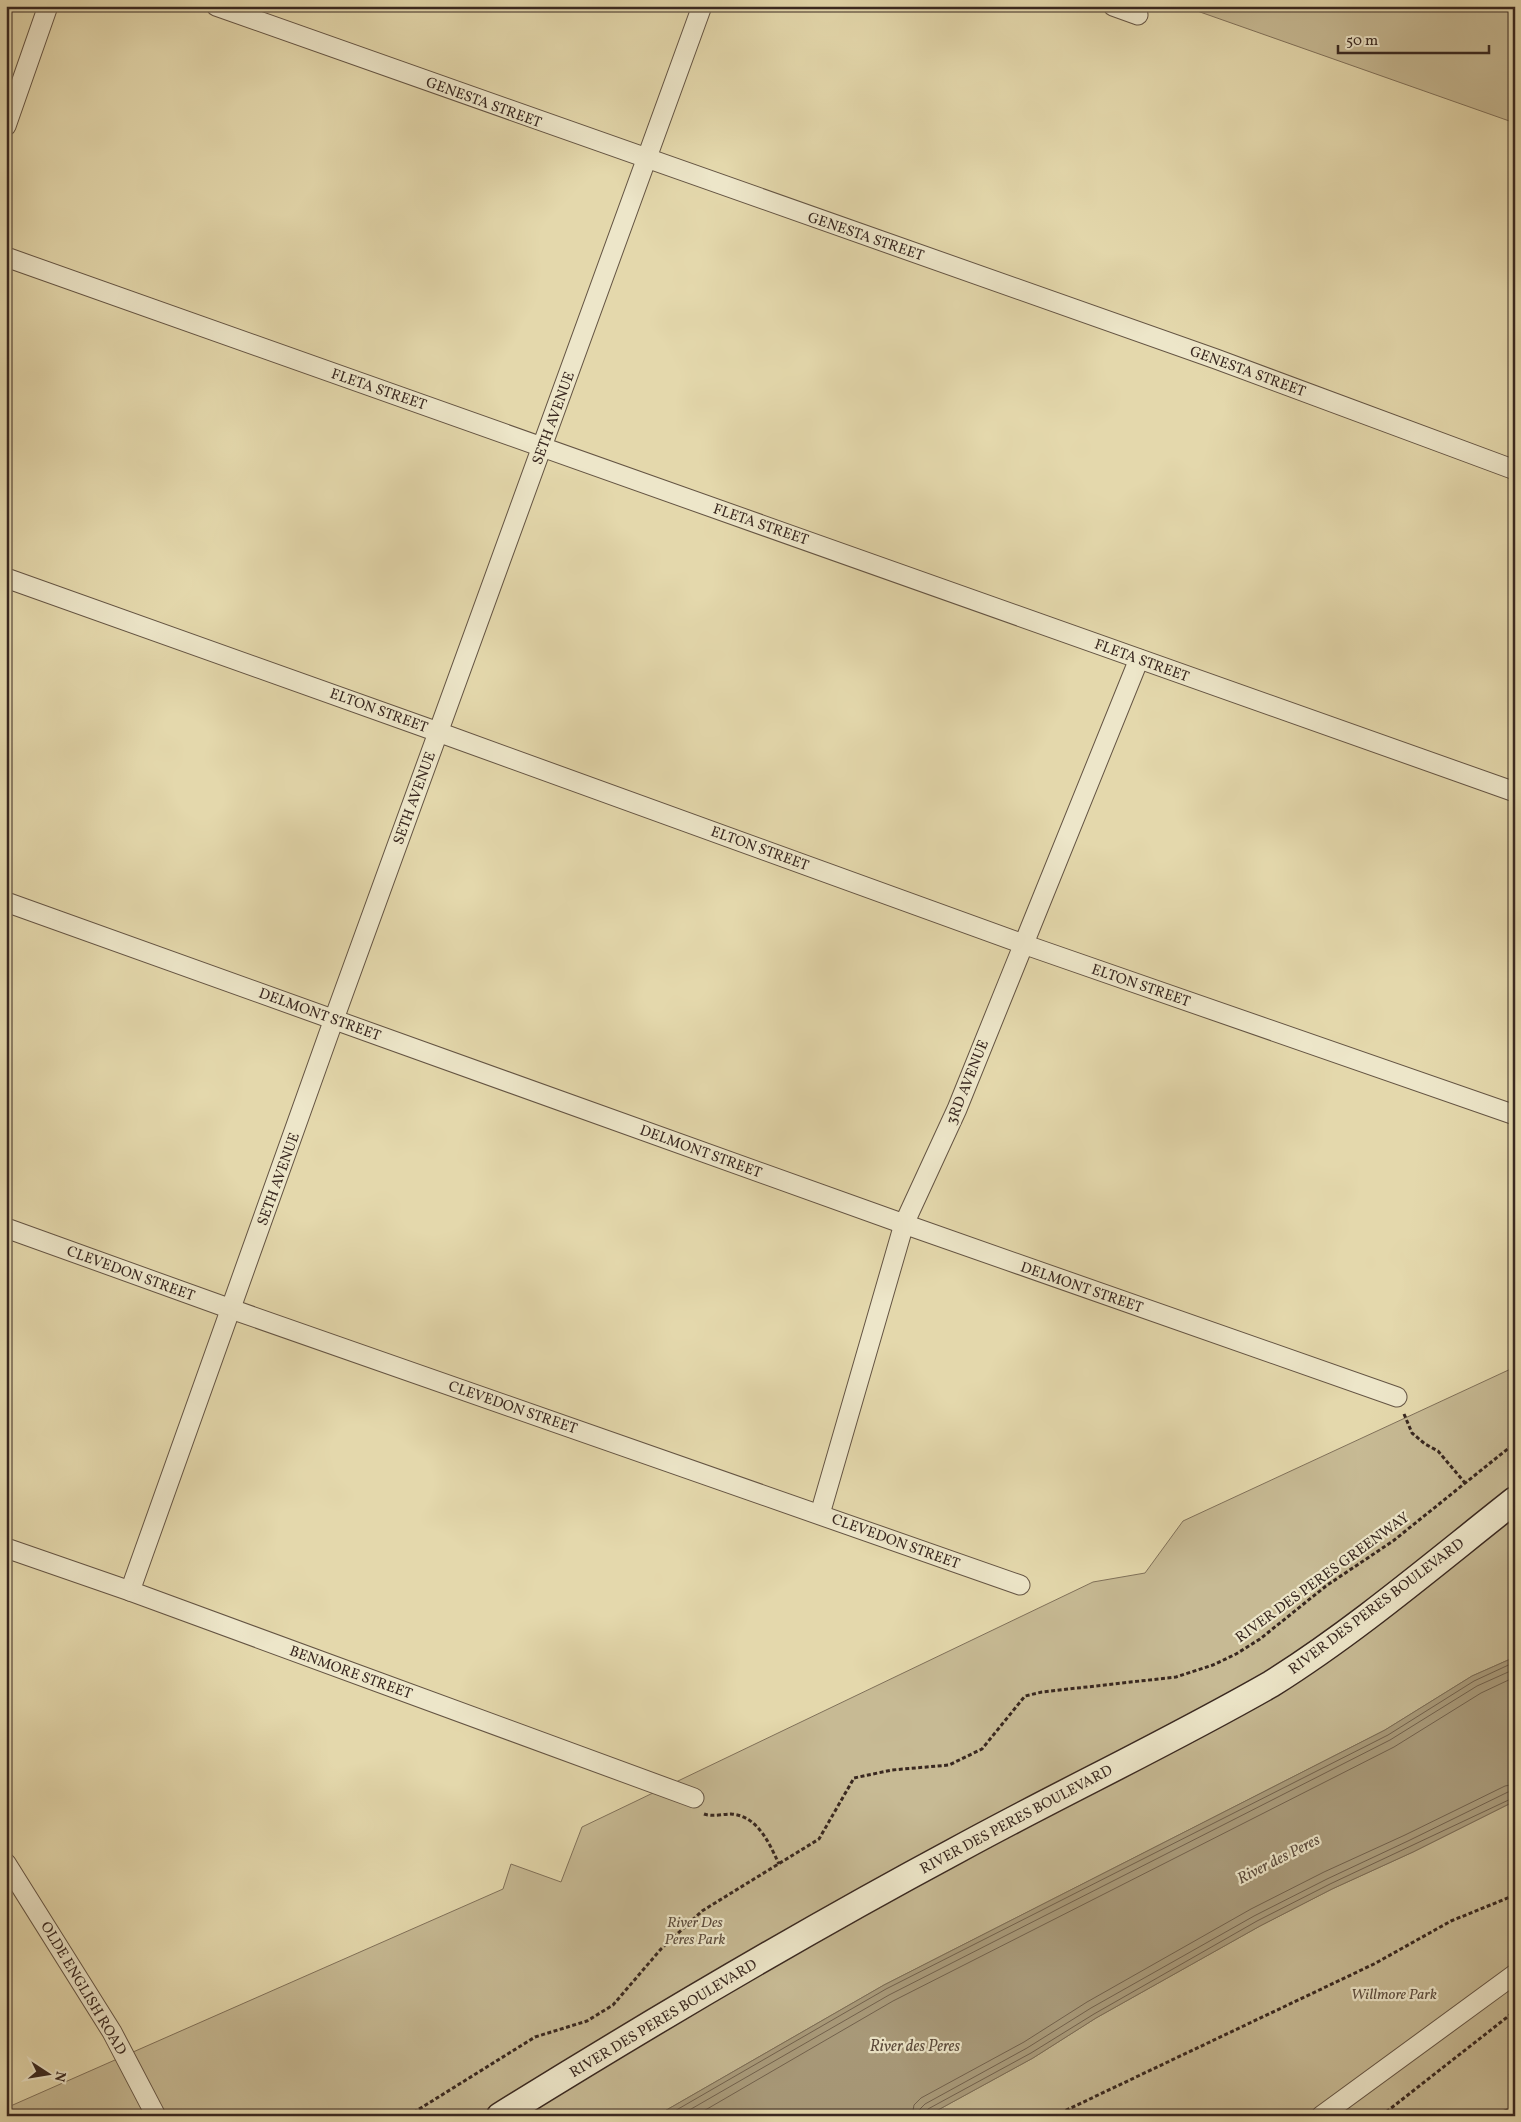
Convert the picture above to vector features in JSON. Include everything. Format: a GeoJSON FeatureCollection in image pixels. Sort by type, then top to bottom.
{"type":"FeatureCollection","features":[{"type":"Feature","properties":{"kind":"main road","name":"RIVER DES PERES BOULEVARD"},"geometry":{"type":"LineString","coordinates":[[500,2116],[679,2008],[896,1883],[1271,1684],[1300,1666],[1365,1618],[1515,1500]]}},
{"type":"Feature","properties":{"kind":"street"},"geometry":{"type":"LineString","coordinates":[[6,126],[48,6]]}},
{"type":"Feature","properties":{"kind":"street","name":"GENESTA STREET"},"geometry":{"type":"LineString","coordinates":[[216,6],[1216,359],[1515,470]]}},
{"type":"Feature","properties":{"kind":"street","name":"SETH AVENUE"},"geometry":{"type":"LineString","coordinates":[[130,1591],[334,1019],[702,6]]}},
{"type":"Feature","properties":{"kind":"street"},"geometry":{"type":"LineString","coordinates":[[1113,6],[1138,15]]}},
{"type":"Feature","properties":{"kind":"street","name":"FLETA STREET"},"geometry":{"type":"LineString","coordinates":[[6,257],[1515,792]]}},
{"type":"Feature","properties":{"kind":"street","name":"ELTON STREET"},"geometry":{"type":"LineString","coordinates":[[6,578],[1023,944],[1515,1115]]}},
{"type":"Feature","properties":{"kind":"street","name":"3RD AVENUE"},"geometry":{"type":"LineString","coordinates":[[820,1514],[904,1224],[957,1109],[1140,658]]}},
{"type":"Feature","properties":{"kind":"street","name":"DELMONT STREET"},"geometry":{"type":"LineString","coordinates":[[6,902],[904,1224],[1397,1397]]}},
{"type":"Feature","properties":{"kind":"street","name":"CLEVEDON STREET"},"geometry":{"type":"LineString","coordinates":[[6,1228],[231,1309],[1020,1585]]}},
{"type":"Feature","properties":{"kind":"street","name":"BENMORE STREET"},"geometry":{"type":"LineString","coordinates":[[6,1548],[130,1591],[694,1798]]}},
{"type":"Feature","properties":{"kind":"street","name":"OLDE ENGLISH ROAD"},"geometry":{"type":"LineString","coordinates":[[6,1863],[112,2032],[156,2116]]}},
{"type":"Feature","properties":{"kind":"street"},"geometry":{"type":"LineString","coordinates":[[1322,2116],[1515,1974]]}},
{"type":"Feature","properties":{"kind":"path"},"geometry":{"type":"LineString","coordinates":[[1397,1397],[1412,1433],[1424,1444],[1438,1450],[1465,1483]]}},
{"type":"Feature","properties":{"kind":"path","name":"RIVER DES PERES GREENWAY"},"geometry":{"type":"LineString","coordinates":[[408,2116],[535,2036],[586,2021],[613,2005],[661,1949],[702,1911],[819,1839],[854,1778],[892,1770],[902,1771],[949,1765],[982,1749],[1025,1696],[1042,1692],[1176,1677],[1213,1666],[1260,1639],[1326,1586],[1393,1541],[1515,1443]]}},
{"type":"Feature","properties":{"kind":"path"},"geometry":{"type":"LineString","coordinates":[[694,1798],[696,1811],[707,1815],[734,1814],[751,1822],[768,1839],[780,1864]]}},
{"type":"Feature","properties":{"kind":"path"},"geometry":{"type":"LineString","coordinates":[[1054,2116],[1374,1964],[1451,1921],[1515,1895]]}},
{"type":"Feature","properties":{"kind":"path"},"geometry":{"type":"LineString","coordinates":[[1381,2116],[1515,2011]]}},
{"type":"Feature","properties":{"kind":"path"},"geometry":{"type":"LineString","coordinates":[[1492,2116],[1515,2106]]}},
{"type":"Feature","properties":{"kind":"green space"},"geometry":{"type":"Polygon","coordinates":[[[1183,6],[1515,6],[1515,123],[1183,6]]]}},
{"type":"Feature","properties":{"kind":"green space","name":"River Des Peres Park"},"geometry":{"type":"Polygon","coordinates":[[[1515,1367],[1515,1657],[1472,1676],[1385,1730],[884,1985],[656,2116],[6,2116],[6,2108],[503,1889],[511,1864],[561,1882],[582,1827],[1093,1582],[1145,1573],[1183,1521],[1515,1367]]]}},
{"type":"Feature","properties":{"kind":"green space","name":"Willmore Park"},"geometry":{"type":"Polygon","coordinates":[[[1515,1801],[1515,2116],[927,2116],[1033,2058],[1096,2018],[1260,1926],[1332,1889],[1413,1852],[1515,1801]]]}},
{"type":"Feature","properties":{"kind":"water","name":"River des Peres"},"geometry":{"type":"Polygon","coordinates":[[[1515,1657],[1515,1801],[1413,1852],[1332,1889],[1260,1926],[1096,2018],[1033,2058],[927,2116],[656,2116],[884,1985],[1385,1730],[1472,1676],[1515,1657]]]}}]}
